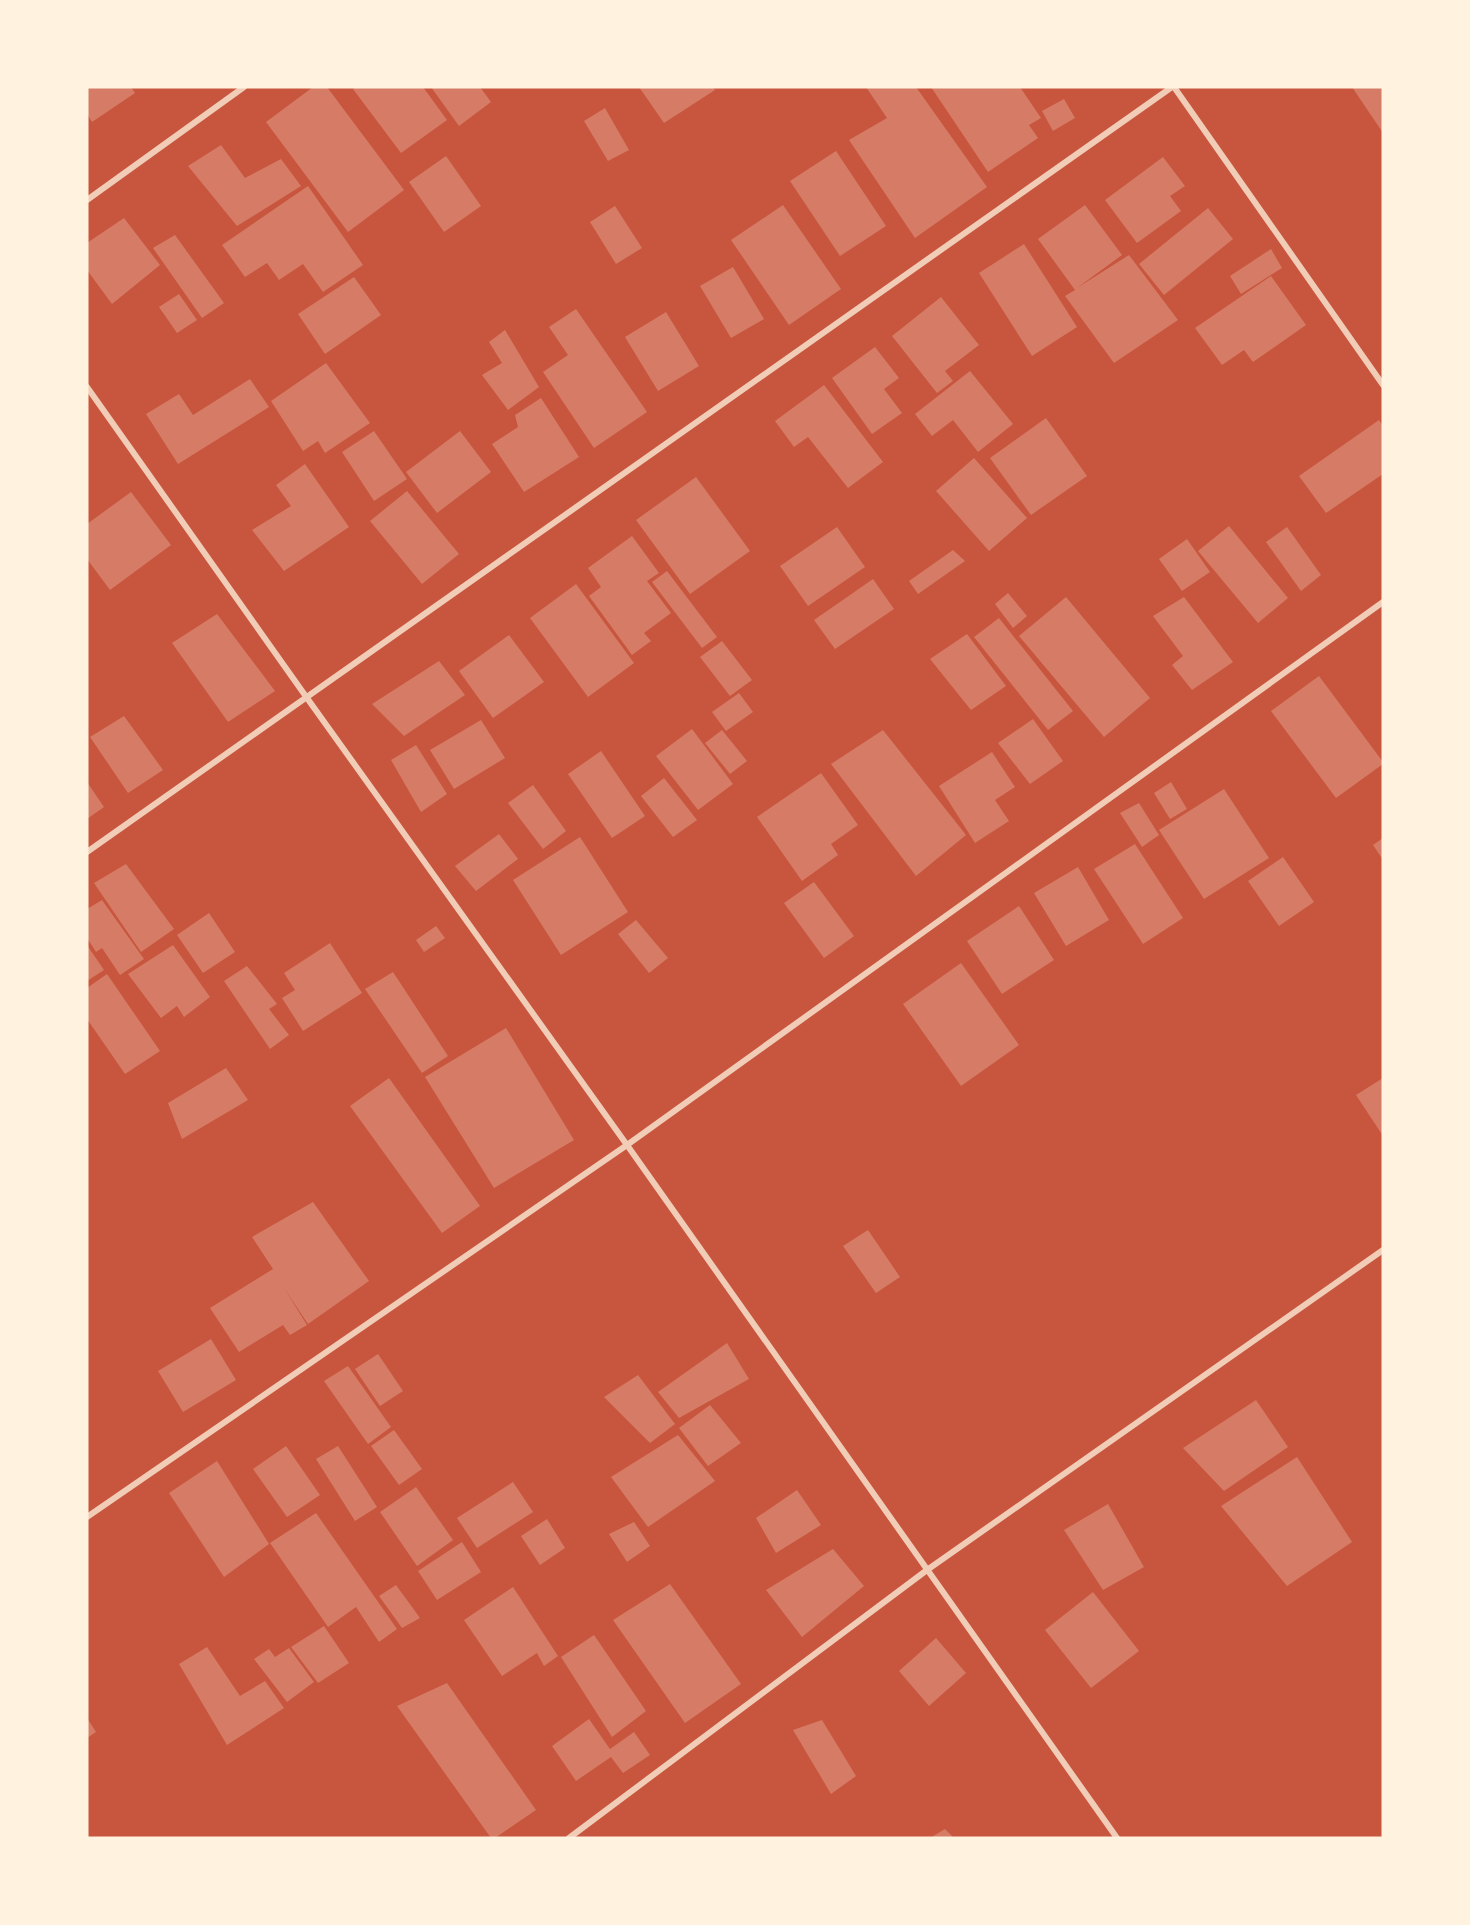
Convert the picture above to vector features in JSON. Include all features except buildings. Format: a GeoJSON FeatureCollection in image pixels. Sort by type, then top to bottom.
{"type":"FeatureCollection","features":[{"type":"Feature","properties":{"kind":"street"},"geometry":{"type":"LineString","coordinates":[[87,200],[244,87]]}},
{"type":"Feature","properties":{"kind":"street"},"geometry":{"type":"LineString","coordinates":[[87,852],[1173,87],[1383,385]]}},
{"type":"Feature","properties":{"kind":"street"},"geometry":{"type":"LineString","coordinates":[[87,387],[1117,1838]]}},
{"type":"Feature","properties":{"kind":"street"},"geometry":{"type":"LineString","coordinates":[[87,1517],[627,1145],[1383,602]]}},
{"type":"Feature","properties":{"kind":"street"},"geometry":{"type":"LineString","coordinates":[[569,1838],[927,1569],[1383,1250]]}}]}
